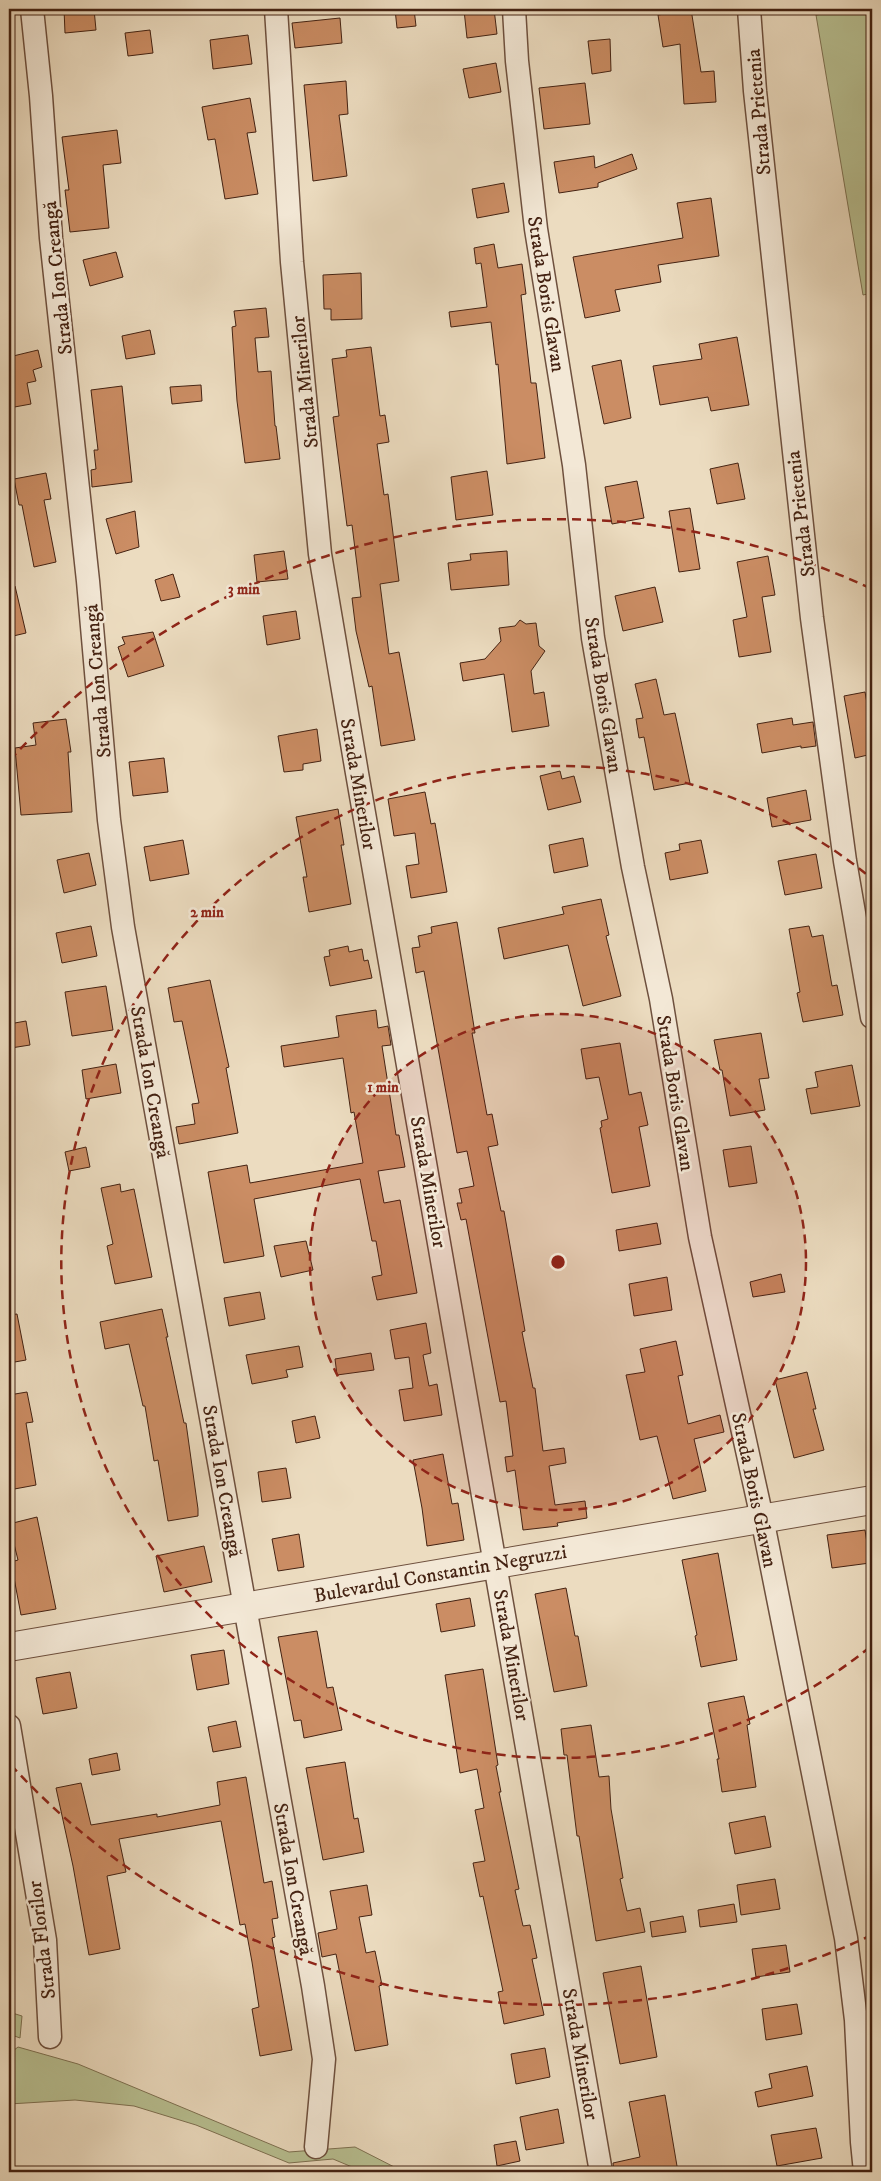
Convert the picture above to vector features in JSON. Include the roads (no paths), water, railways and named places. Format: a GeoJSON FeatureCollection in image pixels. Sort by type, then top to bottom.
{"type":"FeatureCollection","features":[{"type":"Feature","properties":{"kind":"street","name":"Strada Ion Creangă"},"geometry":{"type":"LineString","coordinates":[[32,9],[41,96],[51,238],[88,581],[109,820],[122,917],[247,1607],[313,1986],[324,2059],[316,2147]]}},
{"type":"Feature","properties":{"kind":"street","name":"Strada Minerilor"},"geometry":{"type":"LineString","coordinates":[[276,9],[292,262],[320,554],[601,2172]]}},
{"type":"Feature","properties":{"kind":"street","name":"Strada Boris Glavan"},"geometry":{"type":"LineString","coordinates":[[514,9],[517,61],[536,229],[574,465],[593,638],[633,867],[661,999],[700,1237],[762,1518],[846,1938],[856,2020],[862,2142],[866,2172]]}},
{"type":"Feature","properties":{"kind":"street","name":"Strada Prietenia"},"geometry":{"type":"LineString","coordinates":[[749,9],[755,92],[812,618],[845,861],[872,1018]]}},
{"type":"Feature","properties":{"kind":"street","name":"Bulevardul Constantin Negruzzi"},"geometry":{"type":"LineString","coordinates":[[9,1648],[872,1500]]}},
{"type":"Feature","properties":{"kind":"street","name":"Strada Florilor"},"geometry":{"type":"LineString","coordinates":[[9,1726],[44,1940],[50,2037]]}}]}
